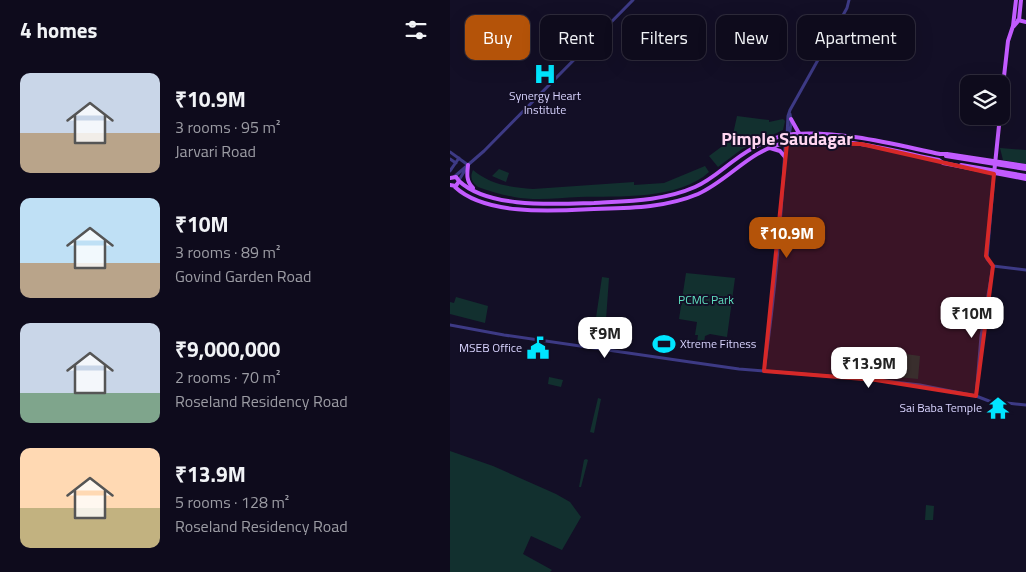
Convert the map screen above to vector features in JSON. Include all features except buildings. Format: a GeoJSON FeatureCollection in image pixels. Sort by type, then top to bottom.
{"type":"FeatureCollection","features":[{"type":"Feature","properties":{"kind":"main road"},"geometry":{"type":"LineString","coordinates":[[1016,0],[1016,19]]}},
{"type":"Feature","properties":{"kind":"main road"},"geometry":{"type":"LineString","coordinates":[[1004,75],[1008,41],[1021,6],[1021,0]]}},
{"type":"Feature","properties":{"kind":"main road"},"geometry":{"type":"LineString","coordinates":[[1016,19],[1026,22]]}},
{"type":"Feature","properties":{"kind":"main road"},"geometry":{"type":"LineString","coordinates":[[790,117],[800,135]]}},
{"type":"Feature","properties":{"kind":"main road"},"geometry":{"type":"LineString","coordinates":[[994,174],[998,162],[996,147],[999,125]]}},
{"type":"Feature","properties":{"kind":"main road"},"geometry":{"type":"LineString","coordinates":[[451,177],[476,192],[508,201],[547,204],[661,198],[707,182],[751,149],[772,140],[800,135],[862,138],[946,156],[1026,168]]}},
{"type":"Feature","properties":{"kind":"main road"},"geometry":{"type":"LineString","coordinates":[[459,181],[452,187],[464,195],[507,208],[559,211],[648,207],[674,202],[698,194],[745,161],[770,148],[786,144],[818,142],[861,144],[1026,178]]}},
{"type":"Feature","properties":{"kind":"main road"},"geometry":{"type":"LineString","coordinates":[[987,160],[991,157],[996,147]]}},
{"type":"Feature","properties":{"kind":"main road"},"geometry":{"type":"LineString","coordinates":[[770,148],[779,150],[785,157]]}},
{"type":"Feature","properties":{"kind":"main road"},"geometry":{"type":"LineString","coordinates":[[940,154],[987,160],[1026,168]]}},
{"type":"Feature","properties":{"kind":"main road"},"geometry":{"type":"LineString","coordinates":[[939,160],[943,164],[1026,178]]}},
{"type":"Feature","properties":{"kind":"main road"},"geometry":{"type":"LineString","coordinates":[[468,165],[467,176],[469,184],[476,192]]}},
{"type":"Feature","properties":{"kind":"street"},"geometry":{"type":"LineString","coordinates":[[451,177],[484,151],[633,0]]}},
{"type":"Feature","properties":{"kind":"street"},"geometry":{"type":"LineString","coordinates":[[764,371],[778,260],[788,116],[790,117],[791,109],[847,8],[849,0]]}},
{"type":"Feature","properties":{"kind":"street"},"geometry":{"type":"LineString","coordinates":[[450,152],[468,165]]}},
{"type":"Feature","properties":{"kind":"street"},"geometry":{"type":"LineString","coordinates":[[451,168],[459,158]]}},
{"type":"Feature","properties":{"kind":"street"},"geometry":{"type":"LineString","coordinates":[[450,159],[456,163]]}},
{"type":"Feature","properties":{"kind":"street"},"geometry":{"type":"LineString","coordinates":[[459,181],[468,165]]}},
{"type":"Feature","properties":{"kind":"street"},"geometry":{"type":"LineString","coordinates":[[994,174],[986,256],[989,264],[993,266],[1026,270]]}},
{"type":"Feature","properties":{"kind":"street"},"geometry":{"type":"LineString","coordinates":[[976,396],[981,336],[993,266]]}},
{"type":"Feature","properties":{"kind":"street"},"geometry":{"type":"LineString","coordinates":[[450,325],[732,368],[876,380],[945,389],[989,401],[1026,405]]}},
{"type":"Feature","properties":{"kind":"highlighted area"},"geometry":{"type":"Polygon","coordinates":[[[787,143],[861,144],[994,174],[986,256],[993,266],[976,396],[876,380],[764,371],[787,143]]]}},
{"type":"Feature","properties":{"kind":"green space"},"geometry":{"type":"Polygon","coordinates":[[[737,116],[769,120],[769,122],[783,119],[785,121],[783,130],[742,149],[718,167],[709,156],[732,139],[737,116]]]}},
{"type":"Feature","properties":{"kind":"green space"},"geometry":{"type":"Polygon","coordinates":[[[1000,148],[1026,150],[1026,164],[1003,160],[1000,148]]]}},
{"type":"Feature","properties":{"kind":"green space"},"geometry":{"type":"Polygon","coordinates":[[[705,166],[709,172],[682,188],[647,195],[629,196],[530,199],[505,195],[478,187],[471,177],[473,170],[494,182],[533,189],[634,182],[634,185],[664,183],[705,166]]]}},
{"type":"Feature","properties":{"kind":"green space"},"geometry":{"type":"Polygon","coordinates":[[[499,169],[509,173],[506,182],[492,176],[499,169]]]}},
{"type":"Feature","properties":{"kind":"green space","name":"PCMC Park"},"geometry":{"type":"Polygon","coordinates":[[[686,273],[735,278],[727,337],[710,334],[705,336],[704,343],[697,343],[698,335],[695,335],[697,322],[679,319],[686,273]]]}},
{"type":"Feature","properties":{"kind":"green space"},"geometry":{"type":"Polygon","coordinates":[[[602,277],[609,278],[604,347],[592,345],[602,277]]]}},
{"type":"Feature","properties":{"kind":"green space"},"geometry":{"type":"Polygon","coordinates":[[[456,297],[488,306],[485,323],[450,314],[450,302],[454,303],[456,297]]]}},
{"type":"Feature","properties":{"kind":"green space"},"geometry":{"type":"Polygon","coordinates":[[[870,349],[920,356],[918,379],[866,374],[870,349]]]}},
{"type":"Feature","properties":{"kind":"green space"},"geometry":{"type":"Polygon","coordinates":[[[549,377],[563,380],[561,387],[548,384],[549,377]]]}},
{"type":"Feature","properties":{"kind":"green space"},"geometry":{"type":"Polygon","coordinates":[[[598,398],[601,399],[594,433],[590,432],[598,398]]]}},
{"type":"Feature","properties":{"kind":"green space"},"geometry":{"type":"Polygon","coordinates":[[[450,451],[493,466],[570,502],[581,517],[562,550],[531,536],[523,554],[552,570],[550,572],[450,572],[450,451]]]}},
{"type":"Feature","properties":{"kind":"green space"},"geometry":{"type":"Polygon","coordinates":[[[584,460],[588,460],[581,487],[579,487],[584,460]]]}},
{"type":"Feature","properties":{"kind":"green space"},"geometry":{"type":"Polygon","coordinates":[[[926,505],[934,506],[933,520],[925,520],[926,505]]]}},
{"type":"Feature","properties":{"kind":"place","name":"Synergy Heart Institute"},"geometry":{"type":"Point","coordinates":[545,74]}},
{"type":"Feature","properties":{"kind":"place","name":"Xtreme Fitness"},"geometry":{"type":"Point","coordinates":[664,344]}},
{"type":"Feature","properties":{"kind":"place","name":"MSEB Office"},"geometry":{"type":"Point","coordinates":[538,348]}},
{"type":"Feature","properties":{"kind":"place","name":"Sai Baba Temple"},"geometry":{"type":"Point","coordinates":[998,408]}},
{"type":"Feature","properties":{"kind":"district","name":"Pimple Saudagar"},"geometry":{"type":"Point","coordinates":[787,139]}}]}
